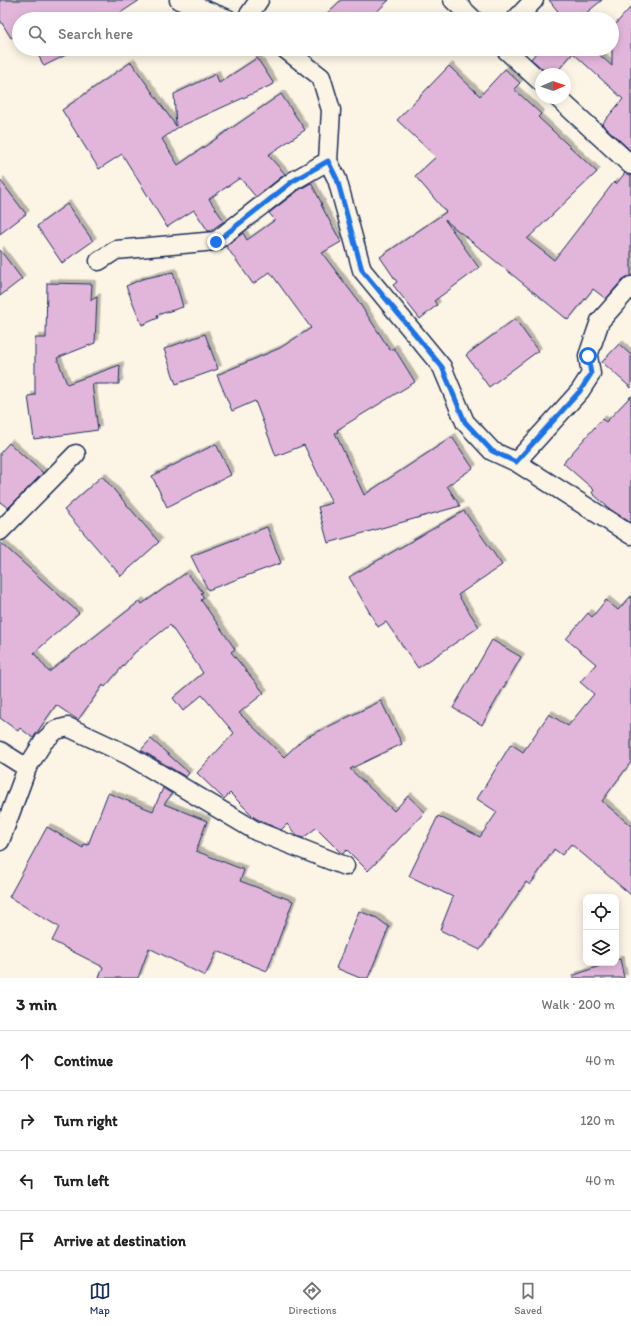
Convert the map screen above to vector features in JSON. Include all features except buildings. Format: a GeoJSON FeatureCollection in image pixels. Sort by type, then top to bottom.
{"type":"FeatureCollection","features":[{"type":"Feature","properties":{"kind":"street"},"geometry":{"type":"LineString","coordinates":[[180,0],[210,12]]}},
{"type":"Feature","properties":{"kind":"street"},"geometry":{"type":"LineString","coordinates":[[251,12],[259,0]]}},
{"type":"Feature","properties":{"kind":"street"},"geometry":{"type":"LineString","coordinates":[[453,0],[466,12]]}},
{"type":"Feature","properties":{"kind":"street"},"geometry":{"type":"LineString","coordinates":[[523,12],[534,0]]}},
{"type":"Feature","properties":{"kind":"street"},"geometry":{"type":"LineString","coordinates":[[294,56],[321,76],[331,110],[328,161],[337,179],[362,270],[442,367],[465,422],[492,451],[516,462],[631,535]]}},
{"type":"Feature","properties":{"kind":"street"},"geometry":{"type":"LineString","coordinates":[[513,56],[535,76]]}},
{"type":"Feature","properties":{"kind":"street"},"geometry":{"type":"LineString","coordinates":[[565,104],[631,165]]}},
{"type":"Feature","properties":{"kind":"street"},"geometry":{"type":"LineString","coordinates":[[100,261],[116,250],[216,242],[293,181],[328,161]]}},
{"type":"Feature","properties":{"kind":"street"},"geometry":{"type":"LineString","coordinates":[[516,462],[580,391],[591,374],[588,356],[600,321],[631,286]]}},
{"type":"Feature","properties":{"kind":"street"},"geometry":{"type":"LineString","coordinates":[[0,531],[76,454]]}},
{"type":"Feature","properties":{"kind":"street"},"geometry":{"type":"LineString","coordinates":[[0,841],[27,768],[44,741],[56,730],[68,727],[128,755],[256,831],[345,866]]}},
{"type":"Feature","properties":{"kind":"street"},"geometry":{"type":"LineString","coordinates":[[0,751],[27,768]]}},
{"type":"Feature","properties":{"kind":"route"},"geometry":{"type":"LineString","coordinates":[[216,242],[293,181],[328,161],[337,179],[362,270],[442,367],[465,422],[492,451],[516,462],[580,391],[591,374],[588,356]]}}]}
